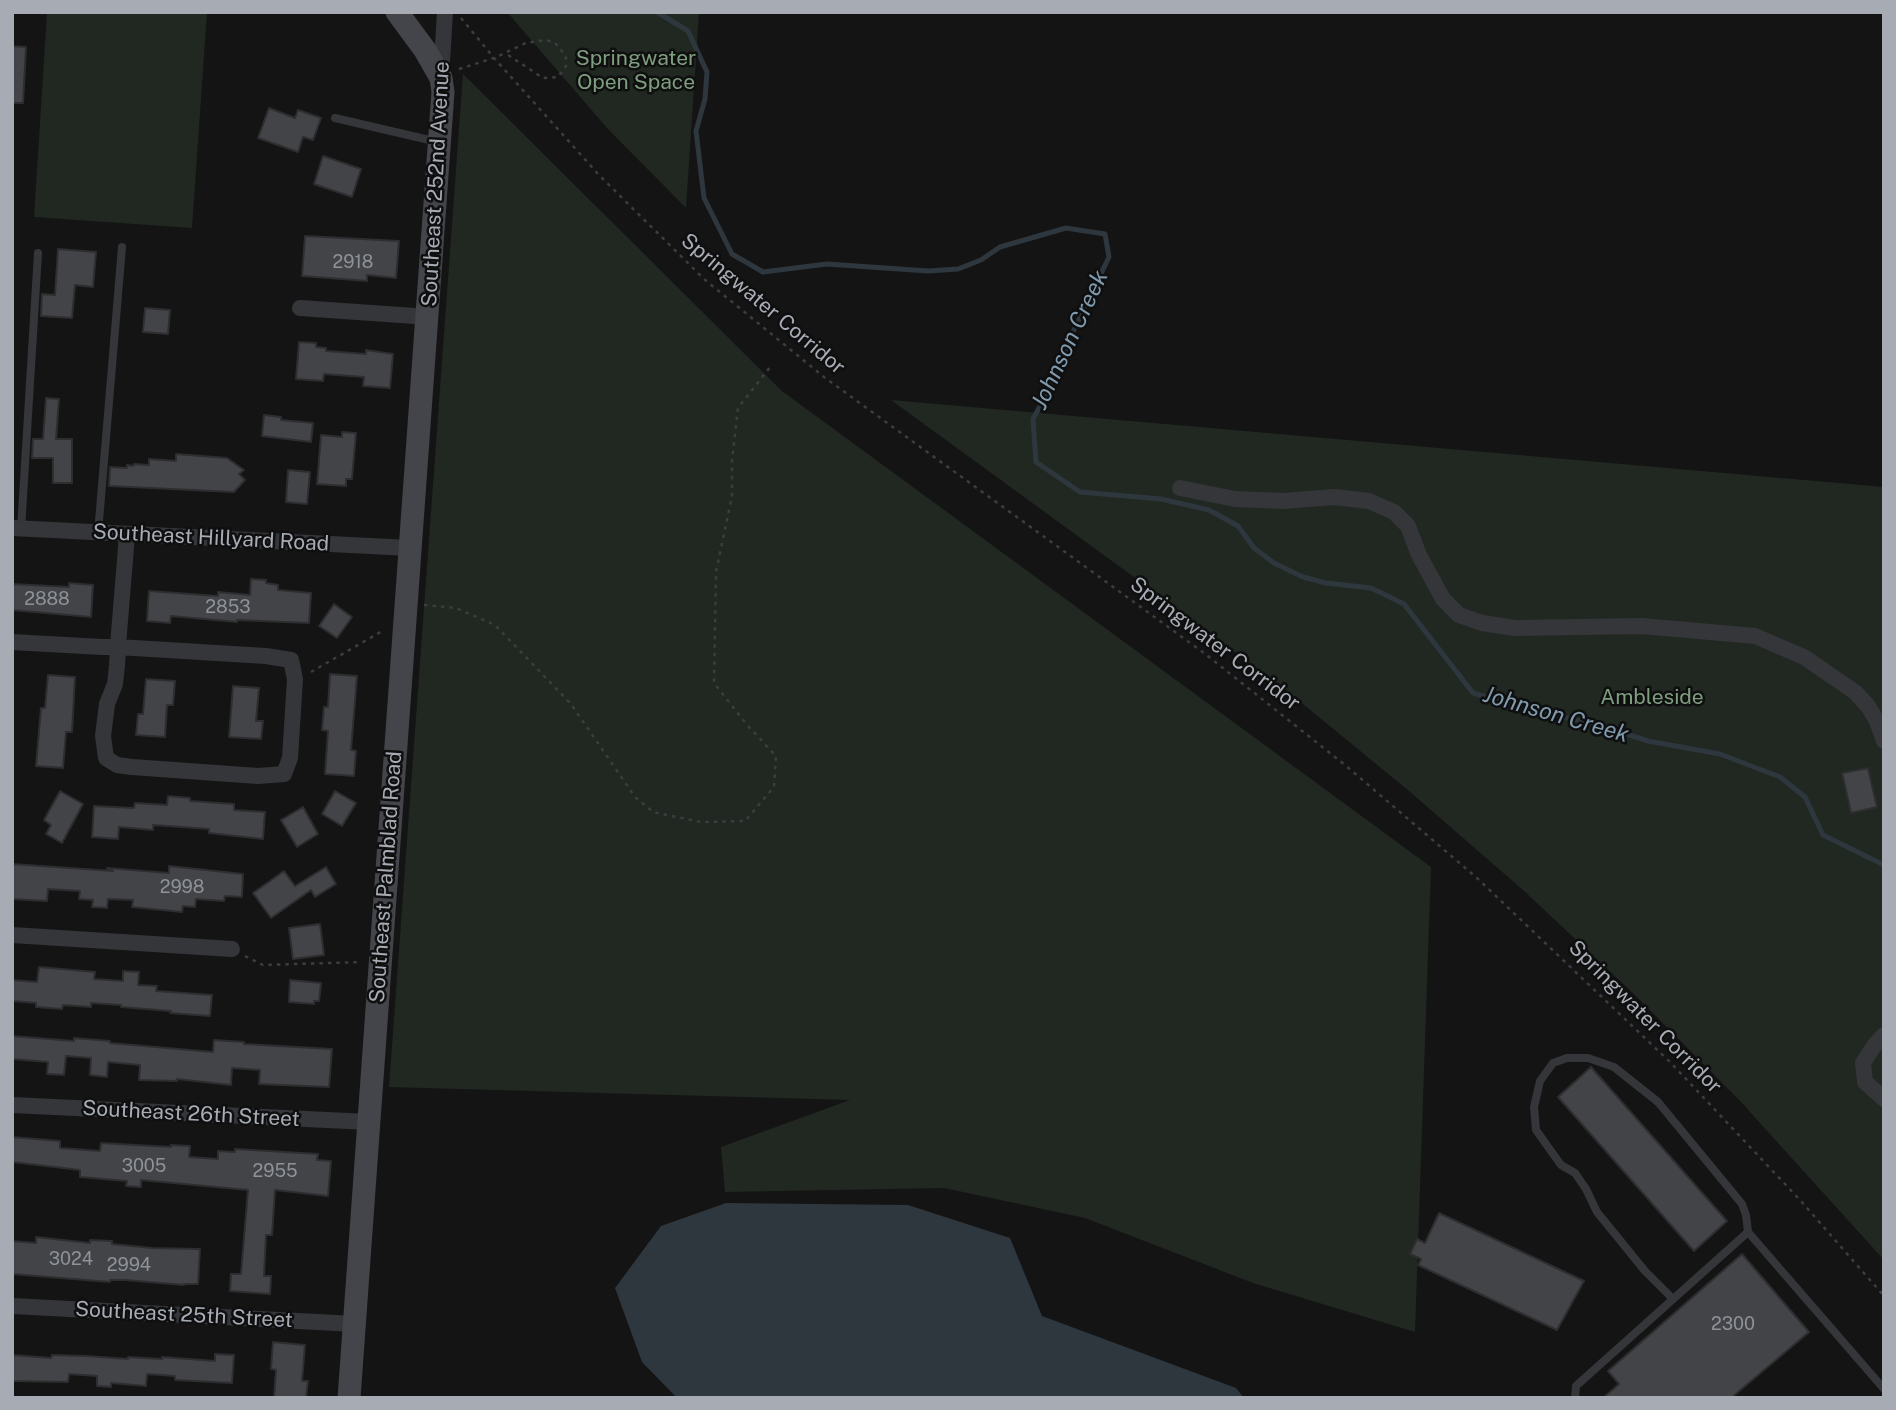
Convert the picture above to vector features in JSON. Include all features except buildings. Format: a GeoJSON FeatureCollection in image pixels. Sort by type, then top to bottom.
{"type":"FeatureCollection","features":[{"type":"Feature","properties":{"kind":"street"},"geometry":{"type":"LineString","coordinates":[[397,12],[425,50],[441,78]]}},
{"type":"Feature","properties":{"kind":"street","name":"Southeast 252nd Avenue"},"geometry":{"type":"LineString","coordinates":[[426,356],[441,142],[441,78],[451,13]]}},
{"type":"Feature","properties":{"kind":"street"},"geometry":{"type":"LineString","coordinates":[[300,308],[429,317]]}},
{"type":"Feature","properties":{"kind":"street","name":"Southeast Palmblad Road"},"geometry":{"type":"LineString","coordinates":[[349,1398],[426,356]]}},
{"type":"Feature","properties":{"kind":"street"},"geometry":{"type":"LineString","coordinates":[[1180,488],[1235,499],[1283,501],[1334,497],[1369,501],[1394,512],[1408,526],[1419,555],[1443,599],[1459,615],[1482,623],[1515,628],[1642,626],[1755,636],[1804,657],[1855,692],[1877,721],[1884,741]]}},
{"type":"Feature","properties":{"kind":"street","name":"Southeast Hillyard Road"},"geometry":{"type":"LineString","coordinates":[[16,529],[410,548]]}},
{"type":"Feature","properties":{"kind":"street"},"geometry":{"type":"LineString","coordinates":[[12,642],[118,648],[267,656],[291,660],[295,679],[290,758],[284,774],[258,776],[132,767],[117,765],[106,758],[103,736],[107,704],[116,684],[118,648],[127,535]]}},
{"type":"Feature","properties":{"kind":"street"},"geometry":{"type":"LineString","coordinates":[[12,935],[232,949]]}},
{"type":"Feature","properties":{"kind":"street"},"geometry":{"type":"LineString","coordinates":[[1884,1035],[1866,1056],[1863,1073],[1865,1082],[1884,1099]]}},
{"type":"Feature","properties":{"kind":"street","name":"Southeast 26th Street"},"geometry":{"type":"LineString","coordinates":[[12,1105],[369,1122]]}},
{"type":"Feature","properties":{"kind":"street","name":"Southeast 25th Street"},"geometry":{"type":"LineString","coordinates":[[12,1306],[355,1324]]}},
{"type":"Feature","properties":{"kind":"lane"},"geometry":{"type":"LineString","coordinates":[[335,118],[441,142]]}},
{"type":"Feature","properties":{"kind":"lane"},"geometry":{"type":"LineString","coordinates":[[98,533],[122,247]]}},
{"type":"Feature","properties":{"kind":"lane"},"geometry":{"type":"LineString","coordinates":[[16,529],[38,253]]}},
{"type":"Feature","properties":{"kind":"lane"},"geometry":{"type":"LineString","coordinates":[[1673,1299],[1645,1271],[1597,1212],[1575,1173],[1561,1165],[1536,1130],[1534,1107],[1540,1081],[1553,1063],[1567,1058],[1588,1058],[1614,1067],[1658,1102],[1742,1204],[1748,1232],[1884,1390]]}},
{"type":"Feature","properties":{"kind":"lane"},"geometry":{"type":"LineString","coordinates":[[1575,1398],[1576,1386],[1748,1232]]}},
{"type":"Feature","properties":{"kind":"path","name":"Springwater Corridor"},"geometry":{"type":"LineString","coordinates":[[451,13],[599,175],[704,279],[846,394],[1204,653],[1345,765],[1477,878],[1670,1062],[1800,1200],[1884,1296]]}},
{"type":"Feature","properties":{"kind":"path"},"geometry":{"type":"LineString","coordinates":[[441,78],[458,69],[505,54],[526,43],[545,40],[554,42],[561,48],[566,58],[566,66],[558,76],[543,78],[505,54]]}},
{"type":"Feature","properties":{"kind":"path"},"geometry":{"type":"LineString","coordinates":[[407,603],[456,608],[495,625],[571,704],[635,797],[653,812],[701,822],[745,821],[774,786],[776,756],[714,683],[716,572],[732,496],[732,460],[738,408],[771,366]]}},
{"type":"Feature","properties":{"kind":"path"},"geometry":{"type":"LineString","coordinates":[[295,679],[383,630],[405,632]]}},
{"type":"Feature","properties":{"kind":"path"},"geometry":{"type":"LineString","coordinates":[[232,949],[263,965],[360,962],[379,964]]}},
{"type":"Feature","properties":{"kind":"green space"},"geometry":{"type":"Polygon","coordinates":[[[47,12],[207,12],[192,228],[34,217],[47,12]]]}},
{"type":"Feature","properties":{"kind":"green space","name":"Springwater Open Space"},"geometry":{"type":"Polygon","coordinates":[[[507,12],[699,12],[686,208],[607,128],[507,12]]]}},
{"type":"Feature","properties":{"kind":"green space"},"geometry":{"type":"Polygon","coordinates":[[[463,74],[782,391],[1431,867],[1415,1332],[1253,1283],[1085,1218],[944,1188],[725,1192],[721,1147],[850,1100],[389,1087],[463,74]]]}},
{"type":"Feature","properties":{"kind":"green space","name":"Ambleside"},"geometry":{"type":"Polygon","coordinates":[[[891,400],[1884,487],[1884,1260],[1741,1102],[1634,994],[1523,890],[1409,791],[1292,695],[891,400]]]}},
{"type":"Feature","properties":{"kind":"shaded area"},"geometry":{"type":"Polygon","coordinates":[[[726,1203],[908,1205],[1010,1238],[1042,1316],[1236,1388],[1244,1398],[677,1398],[642,1362],[615,1288],[661,1226],[726,1203]]]}},
{"type":"Feature","properties":{"kind":"waterway","name":"Johnson Creek"},"geometry":{"type":"LineString","coordinates":[[657,12],[688,31],[707,72],[705,99],[696,131],[704,198],[732,254],[763,272],[827,264],[928,271],[958,269],[981,260],[1000,247],[1066,228],[1105,234],[1109,257],[1071,336],[1056,377],[1033,419],[1036,462],[1080,492],[1161,499],[1209,510],[1238,526],[1254,548],[1274,563],[1303,577],[1326,583],[1371,588],[1404,604],[1473,693],[1518,707],[1599,725],[1648,741],[1720,754],[1780,777],[1805,797],[1823,835],[1884,865]]}}]}
